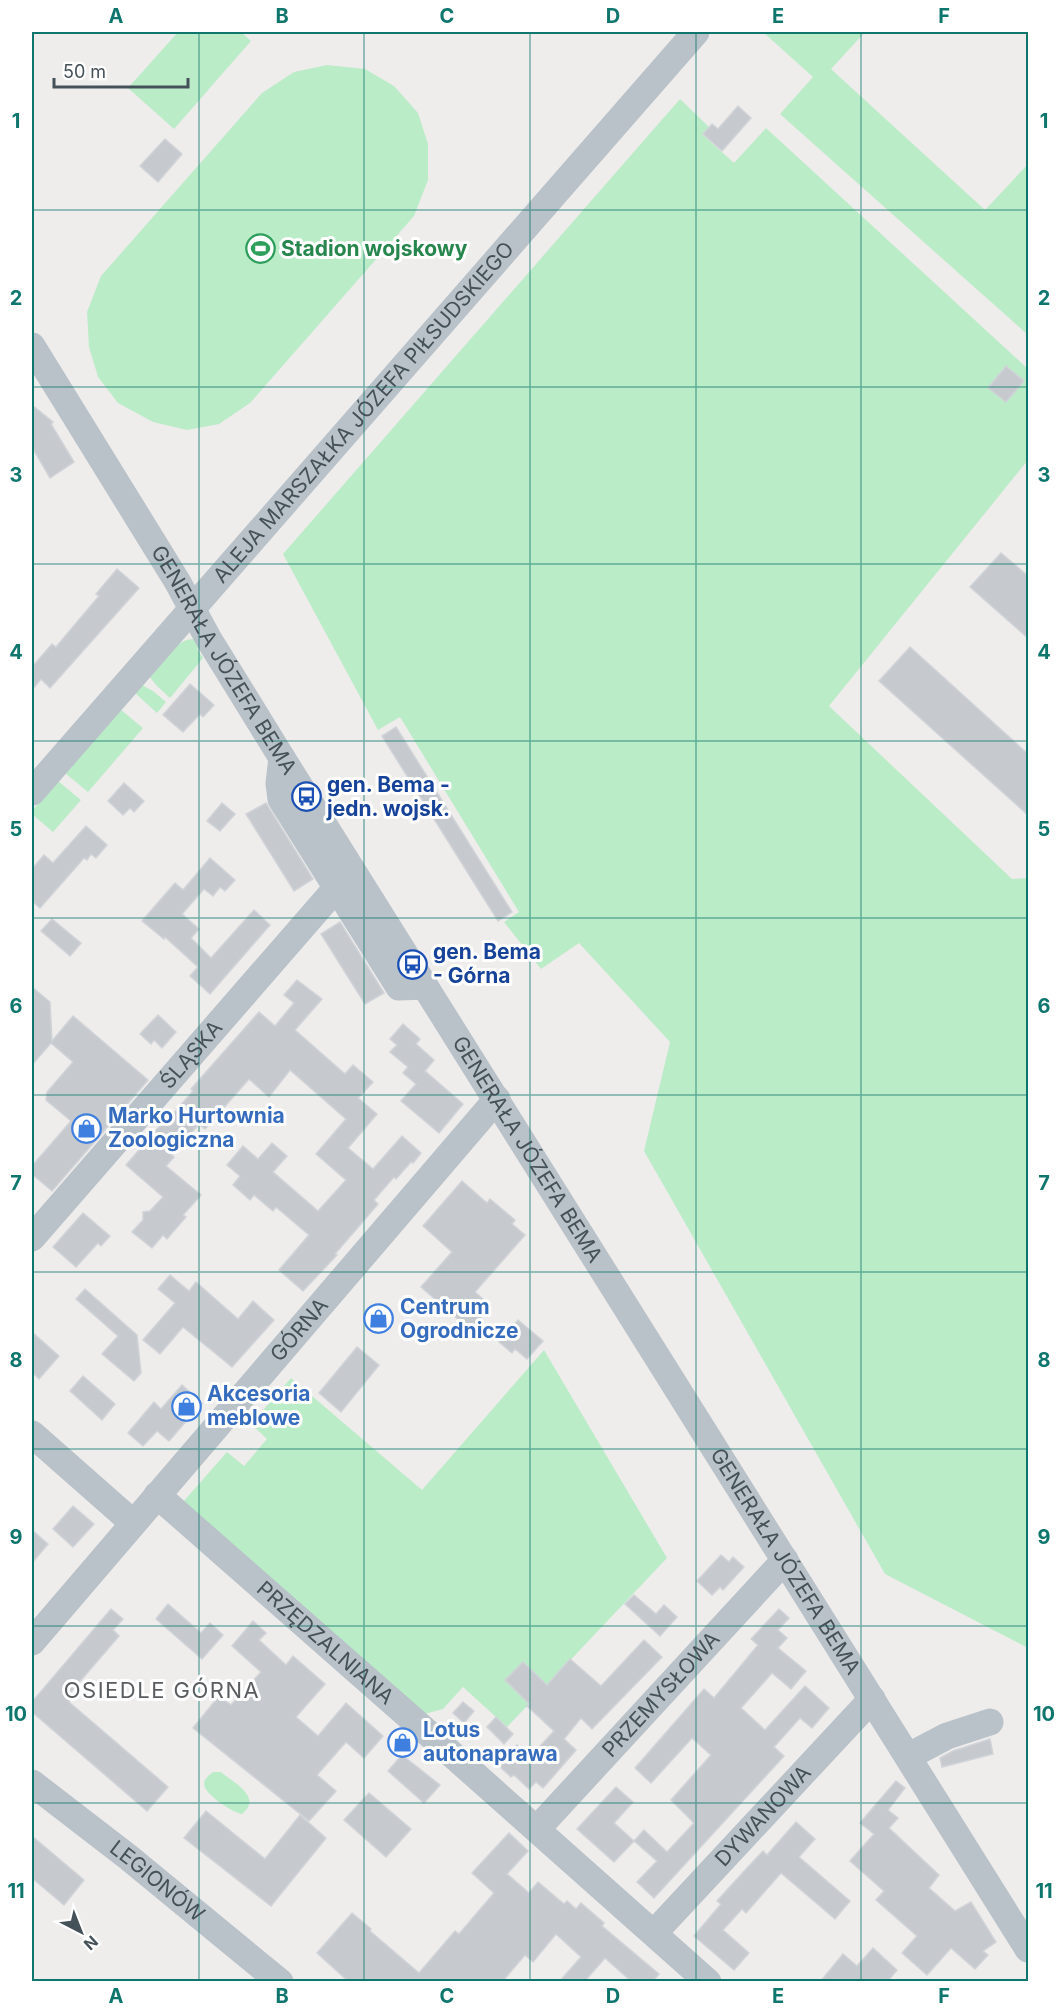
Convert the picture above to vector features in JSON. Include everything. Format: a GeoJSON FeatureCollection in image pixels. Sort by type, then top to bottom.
{"type":"FeatureCollection","features":[{"type":"Feature","properties":{"kind":"street","name":"ALEJA MARSZAŁKA JÓZEFA PIŁSUDSKIEGO"},"geometry":{"type":"LineString","coordinates":[[32,792],[696,32]]}},
{"type":"Feature","properties":{"kind":"street","name":"GENERAŁA JÓZEFA BEMA"},"geometry":{"type":"LineString","coordinates":[[32,346],[177,581],[191,609],[282,758],[279,783],[281,799],[344,879],[399,987],[425,986],[1029,1949]]}},
{"type":"Feature","properties":{"kind":"street","name":"ŚLĄSKA"},"geometry":{"type":"LineString","coordinates":[[32,1238],[344,879]]}},
{"type":"Feature","properties":{"kind":"street","name":"GÓRNA"},"geometry":{"type":"LineString","coordinates":[[32,1642],[497,1099]]}},
{"type":"Feature","properties":{"kind":"street"},"geometry":{"type":"LineString","coordinates":[[32,1434],[133,1523]]}},
{"type":"Feature","properties":{"kind":"street","name":"PRZĘDZALNIANA"},"geometry":{"type":"LineString","coordinates":[[157,1495],[708,1982]]}},
{"type":"Feature","properties":{"kind":"street","name":"PRZEMYSŁOWA"},"geometry":{"type":"LineString","coordinates":[[537,1829],[785,1560]]}},
{"type":"Feature","properties":{"kind":"street","name":"DYWANOWA"},"geometry":{"type":"LineString","coordinates":[[654,1933],[872,1699]]}},
{"type":"Feature","properties":{"kind":"street"},"geometry":{"type":"LineString","coordinates":[[909,1756],[947,1736],[990,1722]]}},
{"type":"Feature","properties":{"kind":"street","name":"LEGIONÓW"},"geometry":{"type":"LineString","coordinates":[[32,1783],[128,1857],[280,1982]]}},
{"type":"Feature","properties":{"kind":"green space"},"geometry":{"type":"Polygon","coordinates":[[[178,32],[241,32],[251,41],[174,129],[128,88],[178,32]]]}},
{"type":"Feature","properties":{"kind":"green space"},"geometry":{"type":"Polygon","coordinates":[[[763,32],[865,32],[831,69],[985,210],[1028,164],[1028,335],[780,114],[813,77],[763,32]]]}},
{"type":"Feature","properties":{"kind":"green space"},"geometry":{"type":"Polygon","coordinates":[[[327,65],[365,69],[394,86],[418,113],[428,144],[428,180],[414,216],[250,403],[219,424],[187,430],[153,422],[118,403],[98,377],[89,347],[87,312],[101,276],[262,93],[294,72],[327,65]]]}},
{"type":"Feature","properties":{"kind":"green space"},"geometry":{"type":"Polygon","coordinates":[[[680,99],[709,127],[703,135],[734,163],[766,128],[1028,369],[1028,460],[829,706],[1012,879],[1028,878],[1028,1648],[885,1574],[644,1151],[670,1042],[579,943],[541,969],[504,922],[519,912],[400,717],[378,730],[283,554],[680,99]]]}},
{"type":"Feature","properties":{"kind":"green space"},"geometry":{"type":"Polygon","coordinates":[[[193,639],[201,644],[197,649],[203,658],[170,698],[149,676],[174,648],[186,640],[193,639]]]}},
{"type":"Feature","properties":{"kind":"green space"},"geometry":{"type":"Polygon","coordinates":[[[142,685],[166,702],[157,713],[135,693],[142,685]]]}},
{"type":"Feature","properties":{"kind":"green space"},"geometry":{"type":"Polygon","coordinates":[[[120,709],[143,728],[88,792],[65,773],[120,709]]]}},
{"type":"Feature","properties":{"kind":"green space"},"geometry":{"type":"Polygon","coordinates":[[[58,781],[81,800],[53,832],[32,814],[32,811],[58,781]]]}},
{"type":"Feature","properties":{"kind":"green space"},"geometry":{"type":"Polygon","coordinates":[[[544,1350],[667,1558],[507,1727],[463,1687],[443,1709],[425,1714],[183,1502],[227,1452],[244,1466],[267,1439],[251,1424],[291,1378],[422,1490],[544,1350]]]}},
{"type":"Feature","properties":{"kind":"green space"},"geometry":{"type":"Polygon","coordinates":[[[213,1772],[221,1772],[248,1796],[248,1808],[242,1814],[220,1802],[205,1788],[205,1780],[213,1772]]]}},
{"type":"Feature","properties":{"kind":"building"},"geometry":{"type":"Polygon","coordinates":[[[738,106],[751,118],[722,151],[703,134],[712,124],[718,129],[738,106]]]}},
{"type":"Feature","properties":{"kind":"building"},"geometry":{"type":"Polygon","coordinates":[[[165,139],[182,154],[158,182],[140,166],[165,139]]]}},
{"type":"Feature","properties":{"kind":"building"},"geometry":{"type":"Polygon","coordinates":[[[1006,366],[1024,381],[1006,402],[988,388],[1006,366]]]}},
{"type":"Feature","properties":{"kind":"building"},"geometry":{"type":"Polygon","coordinates":[[[32,405],[53,422],[51,424],[74,462],[50,478],[32,447],[32,405]]]}},
{"type":"Feature","properties":{"kind":"building"},"geometry":{"type":"Polygon","coordinates":[[[1001,553],[1029,577],[1029,639],[970,587],[1001,553]]]}},
{"type":"Feature","properties":{"kind":"building"},"geometry":{"type":"Polygon","coordinates":[[[117,569],[139,588],[50,688],[41,679],[32,690],[32,667],[52,644],[56,647],[99,596],[96,594],[117,569]]]}},
{"type":"Feature","properties":{"kind":"building"},"geometry":{"type":"Polygon","coordinates":[[[910,647],[1029,755],[1029,816],[879,681],[910,647]]]}},
{"type":"Feature","properties":{"kind":"building"},"geometry":{"type":"Polygon","coordinates":[[[190,684],[214,705],[203,717],[200,714],[183,732],[163,715],[190,684]]]}},
{"type":"Feature","properties":{"kind":"building"},"geometry":{"type":"Polygon","coordinates":[[[396,727],[512,912],[498,921],[382,736],[396,727]]]}},
{"type":"Feature","properties":{"kind":"building"},"geometry":{"type":"Polygon","coordinates":[[[124,783],[144,801],[134,812],[130,808],[123,815],[108,801],[124,783]]]}},
{"type":"Feature","properties":{"kind":"building"},"geometry":{"type":"Polygon","coordinates":[[[222,803],[235,814],[220,831],[207,821],[222,803]]]}},
{"type":"Feature","properties":{"kind":"building"},"geometry":{"type":"Polygon","coordinates":[[[266,803],[313,879],[294,891],[246,814],[266,803]]]}},
{"type":"Feature","properties":{"kind":"building"},"geometry":{"type":"Polygon","coordinates":[[[86,826],[107,845],[96,858],[91,854],[87,860],[84,858],[40,908],[32,901],[32,869],[44,855],[53,863],[86,826]]]}},
{"type":"Feature","properties":{"kind":"building"},"geometry":{"type":"Polygon","coordinates":[[[210,858],[235,880],[225,891],[220,887],[213,896],[204,889],[182,914],[199,929],[191,938],[211,958],[254,910],[270,925],[210,994],[190,976],[198,967],[165,937],[164,939],[142,921],[175,883],[183,890],[210,858]]]}},
{"type":"Feature","properties":{"kind":"building"},"geometry":{"type":"Polygon","coordinates":[[[52,919],[81,943],[70,956],[41,931],[52,919]]]}},
{"type":"Feature","properties":{"kind":"building"},"geometry":{"type":"Polygon","coordinates":[[[340,922],[384,993],[365,1004],[321,934],[340,922]]]}},
{"type":"Feature","properties":{"kind":"building"},"geometry":{"type":"Polygon","coordinates":[[[297,980],[322,999],[295,1030],[345,1074],[353,1065],[373,1082],[358,1098],[377,1114],[348,1148],[373,1169],[402,1136],[421,1153],[396,1179],[394,1177],[374,1200],[378,1204],[335,1254],[337,1255],[303,1291],[279,1270],[309,1235],[276,1207],[273,1211],[254,1195],[250,1200],[233,1185],[240,1176],[227,1165],[243,1146],[258,1159],[272,1143],[287,1156],[273,1172],[318,1211],[346,1180],[316,1154],[346,1119],[290,1070],[269,1097],[249,1079],[205,1129],[199,1124],[172,1155],[174,1157],[166,1166],[201,1195],[183,1215],[186,1217],[167,1239],[163,1235],[152,1248],[132,1232],[143,1220],[143,1212],[150,1211],[163,1197],[126,1165],[193,1091],[191,1089],[259,1012],[275,1026],[294,1003],[284,995],[297,980]]]}},
{"type":"Feature","properties":{"kind":"building"},"geometry":{"type":"Polygon","coordinates":[[[32,987],[50,1002],[52,1041],[73,1016],[148,1080],[52,1191],[32,1174],[32,1166],[71,1121],[46,1100],[47,1092],[73,1062],[51,1043],[32,1065],[32,987]]]}},
{"type":"Feature","properties":{"kind":"building"},"geometry":{"type":"Polygon","coordinates":[[[158,1015],[176,1032],[162,1048],[154,1040],[151,1044],[140,1034],[158,1015]]]}},
{"type":"Feature","properties":{"kind":"building"},"geometry":{"type":"Polygon","coordinates":[[[403,1024],[420,1039],[416,1044],[434,1060],[425,1071],[463,1104],[439,1133],[401,1101],[416,1084],[403,1073],[408,1067],[390,1052],[397,1045],[390,1039],[403,1024]]]}},
{"type":"Feature","properties":{"kind":"building"},"geometry":{"type":"Polygon","coordinates":[[[462,1181],[487,1203],[490,1199],[515,1220],[512,1224],[525,1235],[475,1292],[491,1306],[470,1330],[421,1287],[452,1252],[423,1226],[462,1181]]]}},
{"type":"Feature","properties":{"kind":"building"},"geometry":{"type":"Polygon","coordinates":[[[83,1213],[110,1236],[101,1246],[98,1243],[76,1267],[53,1247],[83,1213]]]}},
{"type":"Feature","properties":{"kind":"building"},"geometry":{"type":"Polygon","coordinates":[[[170,1275],[189,1291],[196,1282],[238,1319],[253,1301],[274,1320],[232,1367],[183,1327],[160,1354],[143,1340],[175,1303],[158,1289],[170,1275]]]}},
{"type":"Feature","properties":{"kind":"building"},"geometry":{"type":"Polygon","coordinates":[[[85,1289],[137,1335],[141,1373],[134,1381],[102,1354],[118,1336],[76,1299],[85,1289]]]}},
{"type":"Feature","properties":{"kind":"building"},"geometry":{"type":"Polygon","coordinates":[[[518,1320],[543,1341],[527,1359],[515,1349],[512,1353],[499,1342],[518,1320]]]}},
{"type":"Feature","properties":{"kind":"building"},"geometry":{"type":"Polygon","coordinates":[[[32,1332],[59,1356],[39,1379],[32,1372],[32,1332]]]}},
{"type":"Feature","properties":{"kind":"building"},"geometry":{"type":"Polygon","coordinates":[[[357,1347],[379,1365],[341,1412],[319,1393],[357,1347]]]}},
{"type":"Feature","properties":{"kind":"building"},"geometry":{"type":"Polygon","coordinates":[[[83,1376],[115,1404],[102,1420],[70,1391],[83,1376]]]}},
{"type":"Feature","properties":{"kind":"building"},"geometry":{"type":"Polygon","coordinates":[[[182,1385],[202,1403],[169,1441],[157,1431],[143,1446],[128,1433],[154,1402],[161,1409],[182,1385]]]}},
{"type":"Feature","properties":{"kind":"building"},"geometry":{"type":"Polygon","coordinates":[[[73,1506],[94,1524],[73,1547],[53,1529],[73,1506]]]}},
{"type":"Feature","properties":{"kind":"building"},"geometry":{"type":"Polygon","coordinates":[[[32,1530],[48,1544],[32,1563],[32,1530]]]}},
{"type":"Feature","properties":{"kind":"building"},"geometry":{"type":"Polygon","coordinates":[[[721,1555],[729,1562],[733,1557],[744,1567],[723,1590],[720,1587],[712,1595],[697,1581],[721,1555]]]}},
{"type":"Feature","properties":{"kind":"building"},"geometry":{"type":"Polygon","coordinates":[[[634,1595],[656,1614],[664,1605],[677,1617],[660,1636],[625,1604],[634,1595]]]}},
{"type":"Feature","properties":{"kind":"building"},"geometry":{"type":"Polygon","coordinates":[[[168,1604],[201,1633],[210,1623],[223,1635],[202,1659],[156,1619],[168,1604]]]}},
{"type":"Feature","properties":{"kind":"building"},"geometry":{"type":"Polygon","coordinates":[[[111,1609],[123,1619],[113,1630],[119,1636],[70,1693],[74,1696],[69,1702],[168,1787],[147,1811],[32,1712],[32,1702],[111,1609]]]}},
{"type":"Feature","properties":{"kind":"building"},"geometry":{"type":"Polygon","coordinates":[[[779,1609],[789,1618],[778,1630],[787,1638],[778,1648],[806,1671],[791,1689],[772,1673],[741,1708],[765,1730],[805,1686],[829,1708],[812,1728],[800,1718],[774,1747],[784,1756],[654,1898],[637,1882],[657,1861],[634,1841],[644,1830],[667,1852],[694,1823],[671,1800],[711,1755],[692,1738],[651,1783],[635,1768],[704,1689],[714,1698],[758,1645],[751,1639],[779,1609]]]}},
{"type":"Feature","properties":{"kind":"building"},"geometry":{"type":"Polygon","coordinates":[[[253,1621],[266,1633],[259,1640],[286,1665],[293,1656],[325,1684],[296,1717],[318,1736],[346,1703],[383,1736],[364,1758],[346,1742],[317,1775],[336,1791],[309,1821],[193,1728],[219,1696],[231,1705],[261,1672],[232,1646],[253,1621]]]}},
{"type":"Feature","properties":{"kind":"building"},"geometry":{"type":"Polygon","coordinates":[[[644,1640],[662,1657],[592,1729],[581,1718],[564,1739],[576,1750],[543,1788],[536,1782],[529,1789],[514,1775],[511,1777],[499,1766],[517,1745],[530,1757],[554,1731],[527,1706],[529,1704],[505,1680],[523,1662],[547,1685],[570,1659],[601,1686],[644,1640]]]}},
{"type":"Feature","properties":{"kind":"building"},"geometry":{"type":"Polygon","coordinates":[[[463,1702],[474,1711],[464,1723],[453,1713],[463,1702]]]}},
{"type":"Feature","properties":{"kind":"building"},"geometry":{"type":"Polygon","coordinates":[[[496,1717],[513,1734],[504,1744],[487,1727],[496,1717]]]}},
{"type":"Feature","properties":{"kind":"building"},"geometry":{"type":"Polygon","coordinates":[[[990,1739],[993,1754],[942,1767],[940,1758],[953,1751],[990,1739]]]}},
{"type":"Feature","properties":{"kind":"building"},"geometry":{"type":"Polygon","coordinates":[[[402,1755],[440,1785],[424,1803],[388,1771],[402,1755]]]}},
{"type":"Feature","properties":{"kind":"building"},"geometry":{"type":"Polygon","coordinates":[[[896,1781],[905,1788],[888,1810],[898,1818],[889,1828],[939,1875],[929,1888],[955,1911],[971,1902],[996,1942],[983,1951],[988,1955],[975,1969],[951,1948],[927,1975],[902,1953],[917,1936],[876,1900],[884,1891],[850,1861],[874,1834],[860,1823],[896,1781]]]}},
{"type":"Feature","properties":{"kind":"building"},"geometry":{"type":"Polygon","coordinates":[[[616,1787],[633,1802],[614,1823],[634,1841],[614,1862],[577,1829],[616,1787]]]}},
{"type":"Feature","properties":{"kind":"building"},"geometry":{"type":"Polygon","coordinates":[[[369,1793],[411,1829],[386,1857],[344,1820],[369,1793]]]}},
{"type":"Feature","properties":{"kind":"building"},"geometry":{"type":"Polygon","coordinates":[[[206,1811],[265,1859],[300,1815],[326,1838],[271,1906],[184,1838],[206,1811]]]}},
{"type":"Feature","properties":{"kind":"building"},"geometry":{"type":"Polygon","coordinates":[[[796,1822],[815,1839],[799,1857],[850,1901],[835,1919],[781,1873],[746,1913],[742,1909],[723,1930],[749,1953],[734,1970],[694,1936],[721,1904],[717,1901],[763,1851],[767,1855],[796,1822]]]}},
{"type":"Feature","properties":{"kind":"building"},"geometry":{"type":"Polygon","coordinates":[[[509,1833],[528,1851],[507,1874],[529,1893],[538,1882],[564,1904],[567,1901],[576,1909],[581,1903],[604,1923],[602,1926],[659,1974],[652,1982],[632,1982],[605,1958],[584,1982],[559,1982],[581,1957],[556,1934],[533,1962],[525,1955],[502,1982],[349,1982],[317,1953],[352,1913],[419,1973],[455,1931],[459,1934],[494,1893],[472,1873],[509,1833]]]}},
{"type":"Feature","properties":{"kind":"building"},"geometry":{"type":"Polygon","coordinates":[[[32,1836],[84,1880],[64,1905],[32,1878],[32,1836]]]}},
{"type":"Feature","properties":{"kind":"building"},"geometry":{"type":"Polygon","coordinates":[[[873,1948],[897,1970],[887,1982],[820,1982],[843,1954],[857,1966],[873,1948]]]}},
{"type":"Feature","properties":{"kind":"place","name":"Stadion wojskowy"},"geometry":{"type":"Point","coordinates":[260,249]}},
{"type":"Feature","properties":{"kind":"place","name":"gen. Bema - jedn. wojsk."},"geometry":{"type":"Point","coordinates":[306,797]}},
{"type":"Feature","properties":{"kind":"place","name":"gen. Bema - Górna"},"geometry":{"type":"Point","coordinates":[412,964]}},
{"type":"Feature","properties":{"kind":"place","name":"Marko Hurtownia Zoologiczna"},"geometry":{"type":"Point","coordinates":[87,1128]}},
{"type":"Feature","properties":{"kind":"place","name":"Centrum Ogrodnicze"},"geometry":{"type":"Point","coordinates":[379,1319]}},
{"type":"Feature","properties":{"kind":"place","name":"Akcesoria meblowe"},"geometry":{"type":"Point","coordinates":[186,1406]}},
{"type":"Feature","properties":{"kind":"place","name":"Lotus autonaprawa"},"geometry":{"type":"Point","coordinates":[402,1742]}},
{"type":"Feature","properties":{"kind":"district","name":"OSIEDLE GÓRNA"},"geometry":{"type":"Point","coordinates":[162,1690]}}]}
